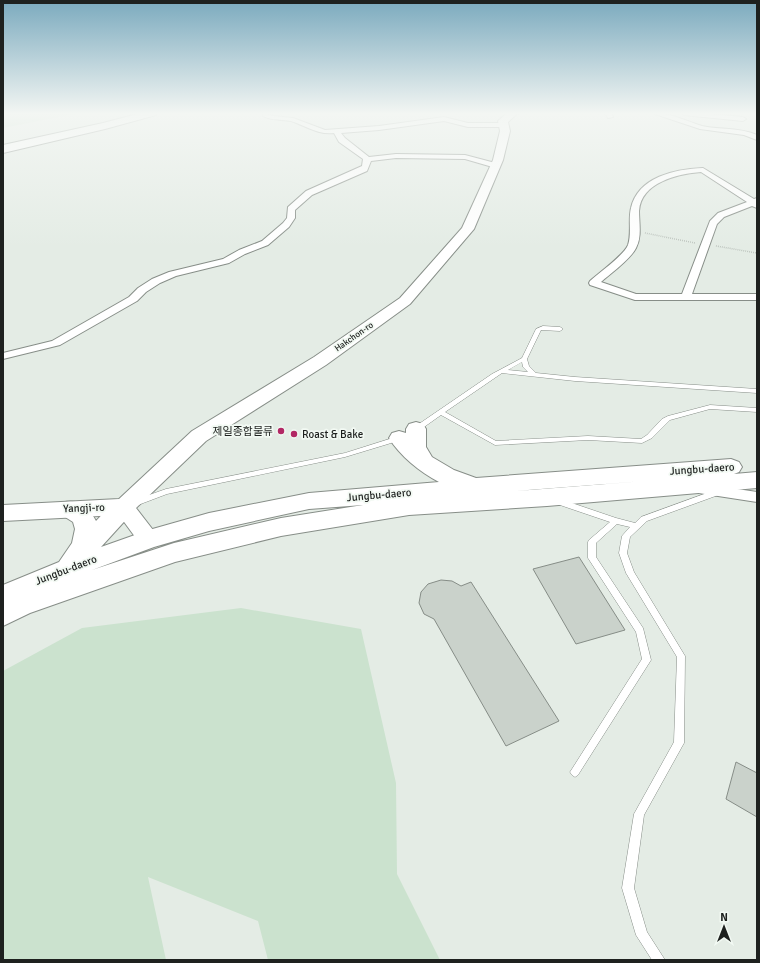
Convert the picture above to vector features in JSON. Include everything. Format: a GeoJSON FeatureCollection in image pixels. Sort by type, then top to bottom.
{"type":"FeatureCollection","features":[{"type":"Feature","properties":{"kind":"main road"},"geometry":{"type":"LineString","coordinates":[[407,434],[426,466],[452,480],[479,486]]}},
{"type":"Feature","properties":{"kind":"main road","name":"Jungbu-daero"},"geometry":{"type":"LineString","coordinates":[[8,603],[73,562],[209,522],[309,501],[479,486],[757,465]]}},
{"type":"Feature","properties":{"kind":"main road","name":"Jungbu-daero"},"geometry":{"type":"LineString","coordinates":[[8,603],[174,553],[281,527],[409,506],[547,498],[757,480]]}},
{"type":"Feature","properties":{"kind":"main road"},"geometry":{"type":"LineString","coordinates":[[73,562],[124,507]]}},
{"type":"Feature","properties":{"kind":"main road"},"geometry":{"type":"LineString","coordinates":[[70,508],[82,516],[87,528],[84,541],[73,562]]}},
{"type":"Feature","properties":{"kind":"street"},"geometry":{"type":"LineString","coordinates":[[3,356],[56,343],[133,299],[142,290],[156,281],[172,274],[226,261],[242,252],[265,243],[291,218],[292,209],[300,200],[309,194],[364,169],[368,164],[368,159],[378,158]]}},
{"type":"Feature","properties":{"kind":"street"},"geometry":{"type":"LineString","coordinates":[[468,158],[496,166]]}},
{"type":"Feature","properties":{"kind":"street","name":"Hakchon-ro"},"geometry":{"type":"LineString","coordinates":[[124,507],[199,436],[320,361],[405,301],[468,229],[496,166],[498,158]]}},
{"type":"Feature","properties":{"kind":"street"},"geometry":{"type":"LineString","coordinates":[[755,203],[703,170],[684,171],[663,178],[647,187],[639,198],[635,208],[635,234],[632,247],[619,261],[594,283],[635,297],[757,297]]}},
{"type":"Feature","properties":{"kind":"street"},"geometry":{"type":"LineString","coordinates":[[686,297],[713,223],[721,215],[755,203]]}},
{"type":"Feature","properties":{"kind":"street"},"geometry":{"type":"LineString","coordinates":[[683,486],[757,497]]}},
{"type":"Feature","properties":{"kind":"street"},"geometry":{"type":"LineString","coordinates":[[124,507],[149,539]]}},
{"type":"Feature","properties":{"kind":"street","name":"Yangji-ro"},"geometry":{"type":"LineString","coordinates":[[3,514],[70,508],[124,507]]}},
{"type":"Feature","properties":{"kind":"lane"},"geometry":{"type":"LineString","coordinates":[[124,507],[166,492],[345,455],[407,434],[501,371],[524,359],[539,330],[543,328],[560,329]]}},
{"type":"Feature","properties":{"kind":"lane"},"geometry":{"type":"LineString","coordinates":[[524,359],[526,367],[535,375]]}},
{"type":"Feature","properties":{"kind":"lane"},"geometry":{"type":"LineString","coordinates":[[501,371],[535,375],[757,390]]}},
{"type":"Feature","properties":{"kind":"lane"},"geometry":{"type":"LineString","coordinates":[[440,412],[487,440],[501,444],[588,438],[642,441],[648,439],[663,421],[668,418],[710,407],[757,410]]}},
{"type":"Feature","properties":{"kind":"lane"},"geometry":{"type":"LineString","coordinates":[[659,960],[642,935],[628,888],[639,814],[679,743],[681,656],[630,574],[623,553],[626,536],[644,519],[719,492]]}},
{"type":"Feature","properties":{"kind":"lane"},"geometry":{"type":"LineString","coordinates":[[547,498],[637,526]]}},
{"type":"Feature","properties":{"kind":"lane"},"geometry":{"type":"LineString","coordinates":[[575,772],[647,660],[640,631],[592,558],[592,542],[616,520]]}},
{"type":"Feature","properties":{"kind":"green space"},"geometry":{"type":"Polygon","coordinates":[[[241,608],[361,629],[396,783],[397,874],[440,960],[268,960],[258,921],[148,877],[166,960],[3,960],[3,671],[82,628],[241,608]]]}},
{"type":"Feature","properties":{"kind":"building"},"geometry":{"type":"Polygon","coordinates":[[[579,557],[625,630],[576,644],[533,569],[579,557]]]}},
{"type":"Feature","properties":{"kind":"building"},"geometry":{"type":"Polygon","coordinates":[[[441,580],[452,581],[461,586],[471,582],[559,721],[506,746],[434,619],[424,614],[419,603],[421,592],[428,584],[441,580]]]}},
{"type":"Feature","properties":{"kind":"building"},"geometry":{"type":"Polygon","coordinates":[[[736,762],[757,773],[757,817],[726,799],[736,762]]]}},
{"type":"Feature","properties":{"kind":"place","name":"제일종합물류"},"geometry":{"type":"Point","coordinates":[281,431]}},
{"type":"Feature","properties":{"kind":"place","name":"Roast & Bake"},"geometry":{"type":"Point","coordinates":[294,434]}}]}
